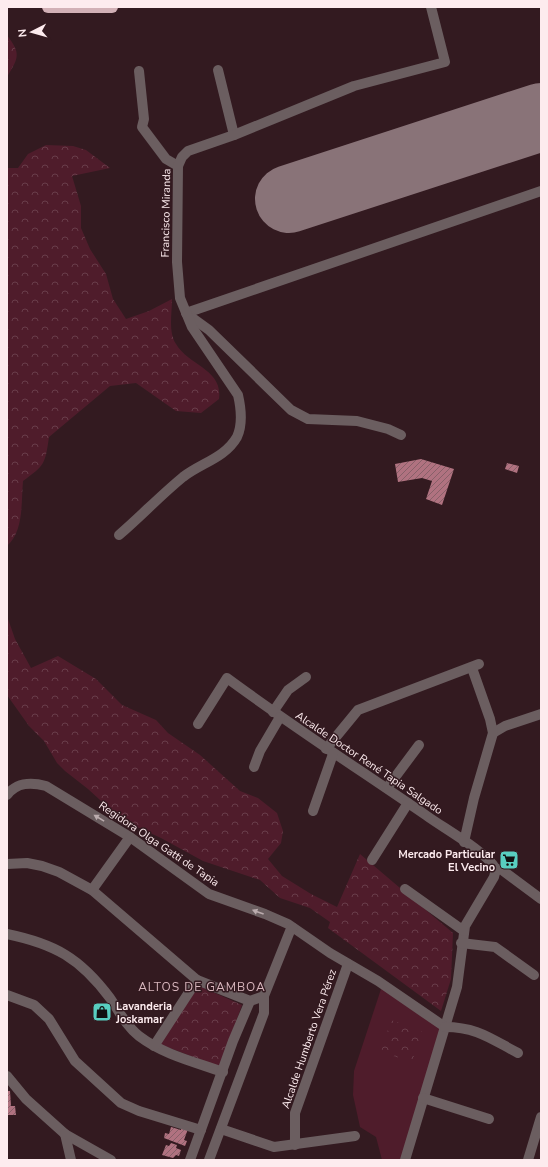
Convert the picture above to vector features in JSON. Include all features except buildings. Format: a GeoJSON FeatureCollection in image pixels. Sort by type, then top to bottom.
{"type":"FeatureCollection","features":[{"type":"Feature","properties":{"kind":"highway"},"geometry":{"type":"LineString","coordinates":[[48,7],[112,7]]}},
{"type":"Feature","properties":{"kind":"street","name":"Francisco Miranda"},"geometry":{"type":"LineString","coordinates":[[119,535],[184,476],[230,447],[237,436],[241,421],[241,408],[238,395],[192,327],[180,298],[177,262],[178,166],[182,157],[188,151],[234,135],[354,86],[445,62],[431,7]]}},
{"type":"Feature","properties":{"kind":"street"},"geometry":{"type":"LineString","coordinates":[[218,70],[234,135]]}},
{"type":"Feature","properties":{"kind":"street"},"geometry":{"type":"LineString","coordinates":[[139,71],[144,119],[142,127],[166,159],[178,166]]}},
{"type":"Feature","properties":{"kind":"street"},"geometry":{"type":"LineString","coordinates":[[186,313],[541,191]]}},
{"type":"Feature","properties":{"kind":"street"},"geometry":{"type":"LineString","coordinates":[[186,313],[209,330],[291,410],[308,419],[357,421],[388,429],[401,435]]}},
{"type":"Feature","properties":{"kind":"street"},"geometry":{"type":"LineString","coordinates":[[313,811],[330,751],[358,710],[367,705],[475,666],[493,733],[474,798],[464,842]]}},
{"type":"Feature","properties":{"kind":"street"},"geometry":{"type":"LineString","coordinates":[[254,767],[288,690],[306,677]]}},
{"type":"Feature","properties":{"kind":"street","name":"Alcalde Doctor René Tapia Salgado"},"geometry":{"type":"LineString","coordinates":[[198,724],[227,678],[277,715],[387,788],[464,842],[492,863],[496,869],[502,870],[541,899]]}},
{"type":"Feature","properties":{"kind":"street"},"geometry":{"type":"LineString","coordinates":[[493,733],[505,726],[541,714]]}},
{"type":"Feature","properties":{"kind":"street"},"geometry":{"type":"LineString","coordinates":[[387,788],[419,745]]}},
{"type":"Feature","properties":{"kind":"street","name":"Regidora Olga Gatti de Tapia"},"geometry":{"type":"LineString","coordinates":[[7,795],[16,786],[23,784],[32,783],[46,786],[130,837],[209,894],[265,914],[293,928],[348,964],[378,981],[445,1027]]}},
{"type":"Feature","properties":{"kind":"street"},"geometry":{"type":"LineString","coordinates":[[372,860],[408,803]]}},
{"type":"Feature","properties":{"kind":"street"},"geometry":{"type":"LineString","coordinates":[[92,890],[130,837]]}},
{"type":"Feature","properties":{"kind":"street"},"geometry":{"type":"LineString","coordinates":[[7,864],[27,863],[42,866],[58,872],[92,890],[197,980],[250,1001],[264,996]]}},
{"type":"Feature","properties":{"kind":"street"},"geometry":{"type":"LineString","coordinates":[[405,1160],[457,987],[461,943],[465,926],[494,877],[496,869]]}},
{"type":"Feature","properties":{"kind":"street"},"geometry":{"type":"LineString","coordinates":[[405,889],[464,931]]}},
{"type":"Feature","properties":{"kind":"street"},"geometry":{"type":"LineString","coordinates":[[209,1160],[264,1014],[264,996],[290,931],[293,928]]}},
{"type":"Feature","properties":{"kind":"street"},"geometry":{"type":"LineString","coordinates":[[7,934],[46,944],[72,959],[86,970],[100,985],[128,1025],[139,1036],[154,1046],[172,1055],[223,1072]]}},
{"type":"Feature","properties":{"kind":"street"},"geometry":{"type":"LineString","coordinates":[[461,943],[495,947],[534,975]]}},
{"type":"Feature","properties":{"kind":"street","name":"Alcalde Humberto Vera Pérez"},"geometry":{"type":"LineString","coordinates":[[294,1145],[295,1113],[348,964]]}},
{"type":"Feature","properties":{"kind":"street"},"geometry":{"type":"LineString","coordinates":[[154,1046],[197,980]]}},
{"type":"Feature","properties":{"kind":"street"},"geometry":{"type":"LineString","coordinates":[[7,995],[34,1005],[49,1019],[75,1061],[121,1104],[201,1130]]}},
{"type":"Feature","properties":{"kind":"street"},"geometry":{"type":"LineString","coordinates":[[190,1160],[223,1072],[233,1040],[250,1001]]}},
{"type":"Feature","properties":{"kind":"street"},"geometry":{"type":"LineString","coordinates":[[445,1027],[462,1027],[483,1033],[518,1053]]}},
{"type":"Feature","properties":{"kind":"street"},"geometry":{"type":"LineString","coordinates":[[7,1076],[26,1100],[65,1134],[111,1160]]}},
{"type":"Feature","properties":{"kind":"street"},"geometry":{"type":"LineString","coordinates":[[423,1098],[489,1119]]}},
{"type":"Feature","properties":{"kind":"street"},"geometry":{"type":"LineString","coordinates":[[528,1160],[541,1117]]}},
{"type":"Feature","properties":{"kind":"street"},"geometry":{"type":"LineString","coordinates":[[221,1129],[274,1147],[355,1136]]}},
{"type":"Feature","properties":{"kind":"street"},"geometry":{"type":"LineString","coordinates":[[65,1134],[71,1160]]}},
{"type":"Feature","properties":{"kind":"green space"},"geometry":{"type":"Polygon","coordinates":[[[7,35],[15,47],[17,56],[7,77],[7,35]]]}},
{"type":"Feature","properties":{"kind":"green space"},"geometry":{"type":"Polygon","coordinates":[[[46,145],[73,146],[86,150],[110,168],[72,176],[81,206],[81,228],[90,249],[106,274],[113,299],[126,319],[149,311],[172,299],[171,328],[176,344],[189,358],[211,374],[219,389],[219,399],[201,413],[176,411],[136,383],[110,386],[49,437],[43,463],[36,471],[23,481],[22,507],[19,525],[12,540],[7,546],[7,168],[18,168],[28,154],[46,145]]]}},
{"type":"Feature","properties":{"kind":"green space"},"geometry":{"type":"Polygon","coordinates":[[[7,616],[15,639],[31,668],[58,656],[96,679],[122,705],[156,720],[168,733],[200,755],[240,791],[258,798],[277,813],[283,831],[281,843],[268,859],[282,876],[311,894],[337,907],[360,854],[453,933],[451,979],[441,1011],[328,928],[330,922],[310,908],[280,898],[260,880],[203,861],[161,838],[122,820],[88,789],[65,771],[57,763],[44,741],[29,726],[7,695],[7,616]]]}},
{"type":"Feature","properties":{"kind":"green space"},"geometry":{"type":"Polygon","coordinates":[[[199,986],[242,1005],[220,1067],[159,1044],[199,986]]]}},
{"type":"Feature","properties":{"kind":"green space"},"geometry":{"type":"Polygon","coordinates":[[[382,986],[442,1028],[403,1160],[382,1160],[376,1137],[360,1127],[353,1095],[354,1071],[382,986]]]}},
{"type":"Feature","properties":{"kind":"green space"},"geometry":{"type":"Polygon","coordinates":[[[391,1020],[422,1031],[412,1062],[381,1052],[391,1020]]]}},
{"type":"Feature","properties":{"kind":"runway"},"geometry":{"type":"LineString","coordinates":[[289,199],[541,117]]}},
{"type":"Feature","properties":{"kind":"place","name":"Mercado Particular El Vecino"},"geometry":{"type":"Point","coordinates":[509,860]}},
{"type":"Feature","properties":{"kind":"place","name":"Lavanderia Joskamar"},"geometry":{"type":"Point","coordinates":[102,1012]}},
{"type":"Feature","properties":{"kind":"district","name":"ALTOS DE GAMBOA"},"geometry":{"type":"Point","coordinates":[202,987]}}]}
